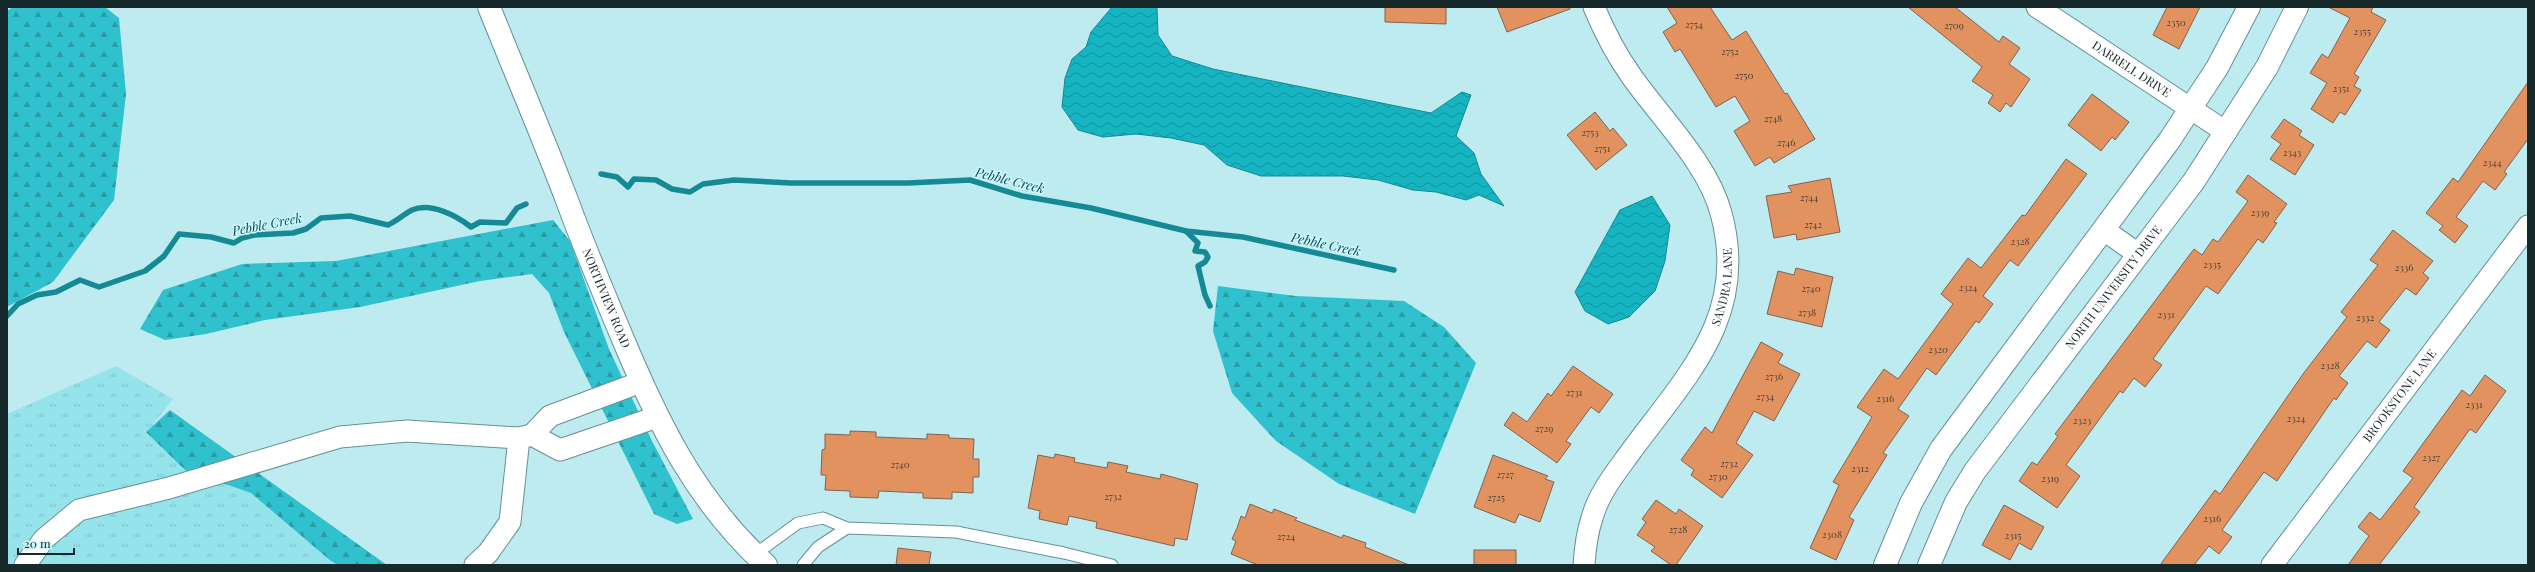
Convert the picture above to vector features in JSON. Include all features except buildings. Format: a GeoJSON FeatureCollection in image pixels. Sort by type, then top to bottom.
{"type":"FeatureCollection","features":[{"type":"Feature","properties":{"kind":"street","name":"NORTHVIEW ROAD"},"geometry":{"type":"LineString","coordinates":[[489,7],[573,222],[657,417],[684,468],[701,493],[719,517],[760,560]]}},
{"type":"Feature","properties":{"kind":"street","name":"SANDRA LANE"},"geometry":{"type":"LineString","coordinates":[[1584,565],[1585,547],[1592,517],[1604,490],[1697,362],[1718,322],[1726,293],[1728,269],[1721,213],[1713,192],[1693,160],[1631,76],[1594,7]]}},
{"type":"Feature","properties":{"kind":"street","name":"DARRELL DRIVE"},"geometry":{"type":"LineString","coordinates":[[2037,7],[2226,132]]}},
{"type":"Feature","properties":{"kind":"street"},"geometry":{"type":"LineString","coordinates":[[1885,565],[1910,503],[1941,449],[2104,230],[2191,108],[2217,68],[2250,7]]}},
{"type":"Feature","properties":{"kind":"street","name":"NORTH UNIVERSITY DRIVE"},"geometry":{"type":"LineString","coordinates":[[1929,565],[1956,502],[1975,471],[2194,181],[2267,67],[2297,7]]}},
{"type":"Feature","properties":{"kind":"street","name":"BROOKSTONE LANE"},"geometry":{"type":"LineString","coordinates":[[2272,565],[2528,226]]}},
{"type":"Feature","properties":{"kind":"street"},"geometry":{"type":"LineString","coordinates":[[2104,230],[2138,254]]}},
{"type":"Feature","properties":{"kind":"street"},"geometry":{"type":"LineString","coordinates":[[475,565],[488,553],[510,522],[525,437],[550,416],[641,382]]}},
{"type":"Feature","properties":{"kind":"street"},"geometry":{"type":"LineString","coordinates":[[25,565],[44,539],[79,510],[169,488],[340,437],[407,430],[525,437],[560,450],[657,417]]}},
{"type":"Feature","properties":{"kind":"lane"},"geometry":{"type":"LineString","coordinates":[[760,560],[798,523],[822,518],[847,528],[956,532],[1064,553],[1112,565]]}},
{"type":"Feature","properties":{"kind":"lane"},"geometry":{"type":"LineString","coordinates":[[804,565],[818,547],[847,528]]}},
{"type":"Feature","properties":{"kind":"green space"},"geometry":{"type":"Polygon","coordinates":[[[13,7],[105,7],[119,18],[126,94],[114,200],[53,282],[7,307],[7,11],[13,7]]]}},
{"type":"Feature","properties":{"kind":"green space"},"geometry":{"type":"Polygon","coordinates":[[[553,220],[570,241],[609,349],[652,441],[693,519],[677,524],[654,514],[564,332],[549,293],[532,274],[480,281],[360,307],[265,320],[206,334],[165,340],[140,329],[163,290],[242,264],[336,261],[553,220]]]}},
{"type":"Feature","properties":{"kind":"green space"},"geometry":{"type":"Polygon","coordinates":[[[1218,286],[1296,296],[1404,301],[1444,327],[1476,363],[1415,514],[1339,484],[1276,441],[1232,393],[1213,331],[1218,286]]]}},
{"type":"Feature","properties":{"kind":"green space"},"geometry":{"type":"Polygon","coordinates":[[[116,366],[173,399],[147,432],[185,470],[251,493],[339,565],[7,565],[7,414],[116,366]]]}},
{"type":"Feature","properties":{"kind":"green space"},"geometry":{"type":"Polygon","coordinates":[[[170,410],[387,565],[339,565],[331,561],[251,493],[185,470],[146,432],[170,410]]]}},
{"type":"Feature","properties":{"kind":"water"},"geometry":{"type":"Polygon","coordinates":[[[1112,7],[1157,7],[1158,35],[1172,56],[1213,69],[1431,113],[1462,92],[1471,95],[1456,136],[1474,153],[1481,174],[1504,206],[1479,195],[1466,200],[1436,192],[1413,190],[1378,180],[1343,176],[1261,176],[1227,165],[1204,145],[1171,138],[1136,134],[1103,137],[1078,130],[1062,107],[1065,78],[1072,59],[1086,47],[1091,32],[1112,7]]]}},
{"type":"Feature","properties":{"kind":"water"},"geometry":{"type":"Polygon","coordinates":[[[1652,196],[1670,225],[1665,261],[1655,291],[1629,317],[1608,324],[1585,311],[1575,292],[1620,210],[1652,196]]]}},
{"type":"Feature","properties":{"kind":"waterway","name":"Pebble Creek"},"geometry":{"type":"LineString","coordinates":[[601,174],[617,177],[628,187],[634,179],[656,180],[672,189],[690,192],[703,184],[734,180],[791,183],[908,183],[970,180],[1022,196],[1091,208],[1186,231],[1243,237],[1394,270]]}},
{"type":"Feature","properties":{"kind":"waterway","name":"Pebble Creek"},"geometry":{"type":"LineString","coordinates":[[7,316],[18,304],[37,295],[56,292],[80,280],[99,287],[145,271],[164,256],[179,234],[211,237],[234,243],[242,238],[254,235],[293,233],[306,229],[321,218],[350,216],[388,225],[406,213],[419,208],[443,211],[471,227],[480,222],[506,223],[517,208],[526,204]]}},
{"type":"Feature","properties":{"kind":"waterway"},"geometry":{"type":"LineString","coordinates":[[1186,231],[1198,243],[1195,251],[1205,252],[1208,257],[1205,262],[1198,266],[1205,295],[1210,306]]}}]}
